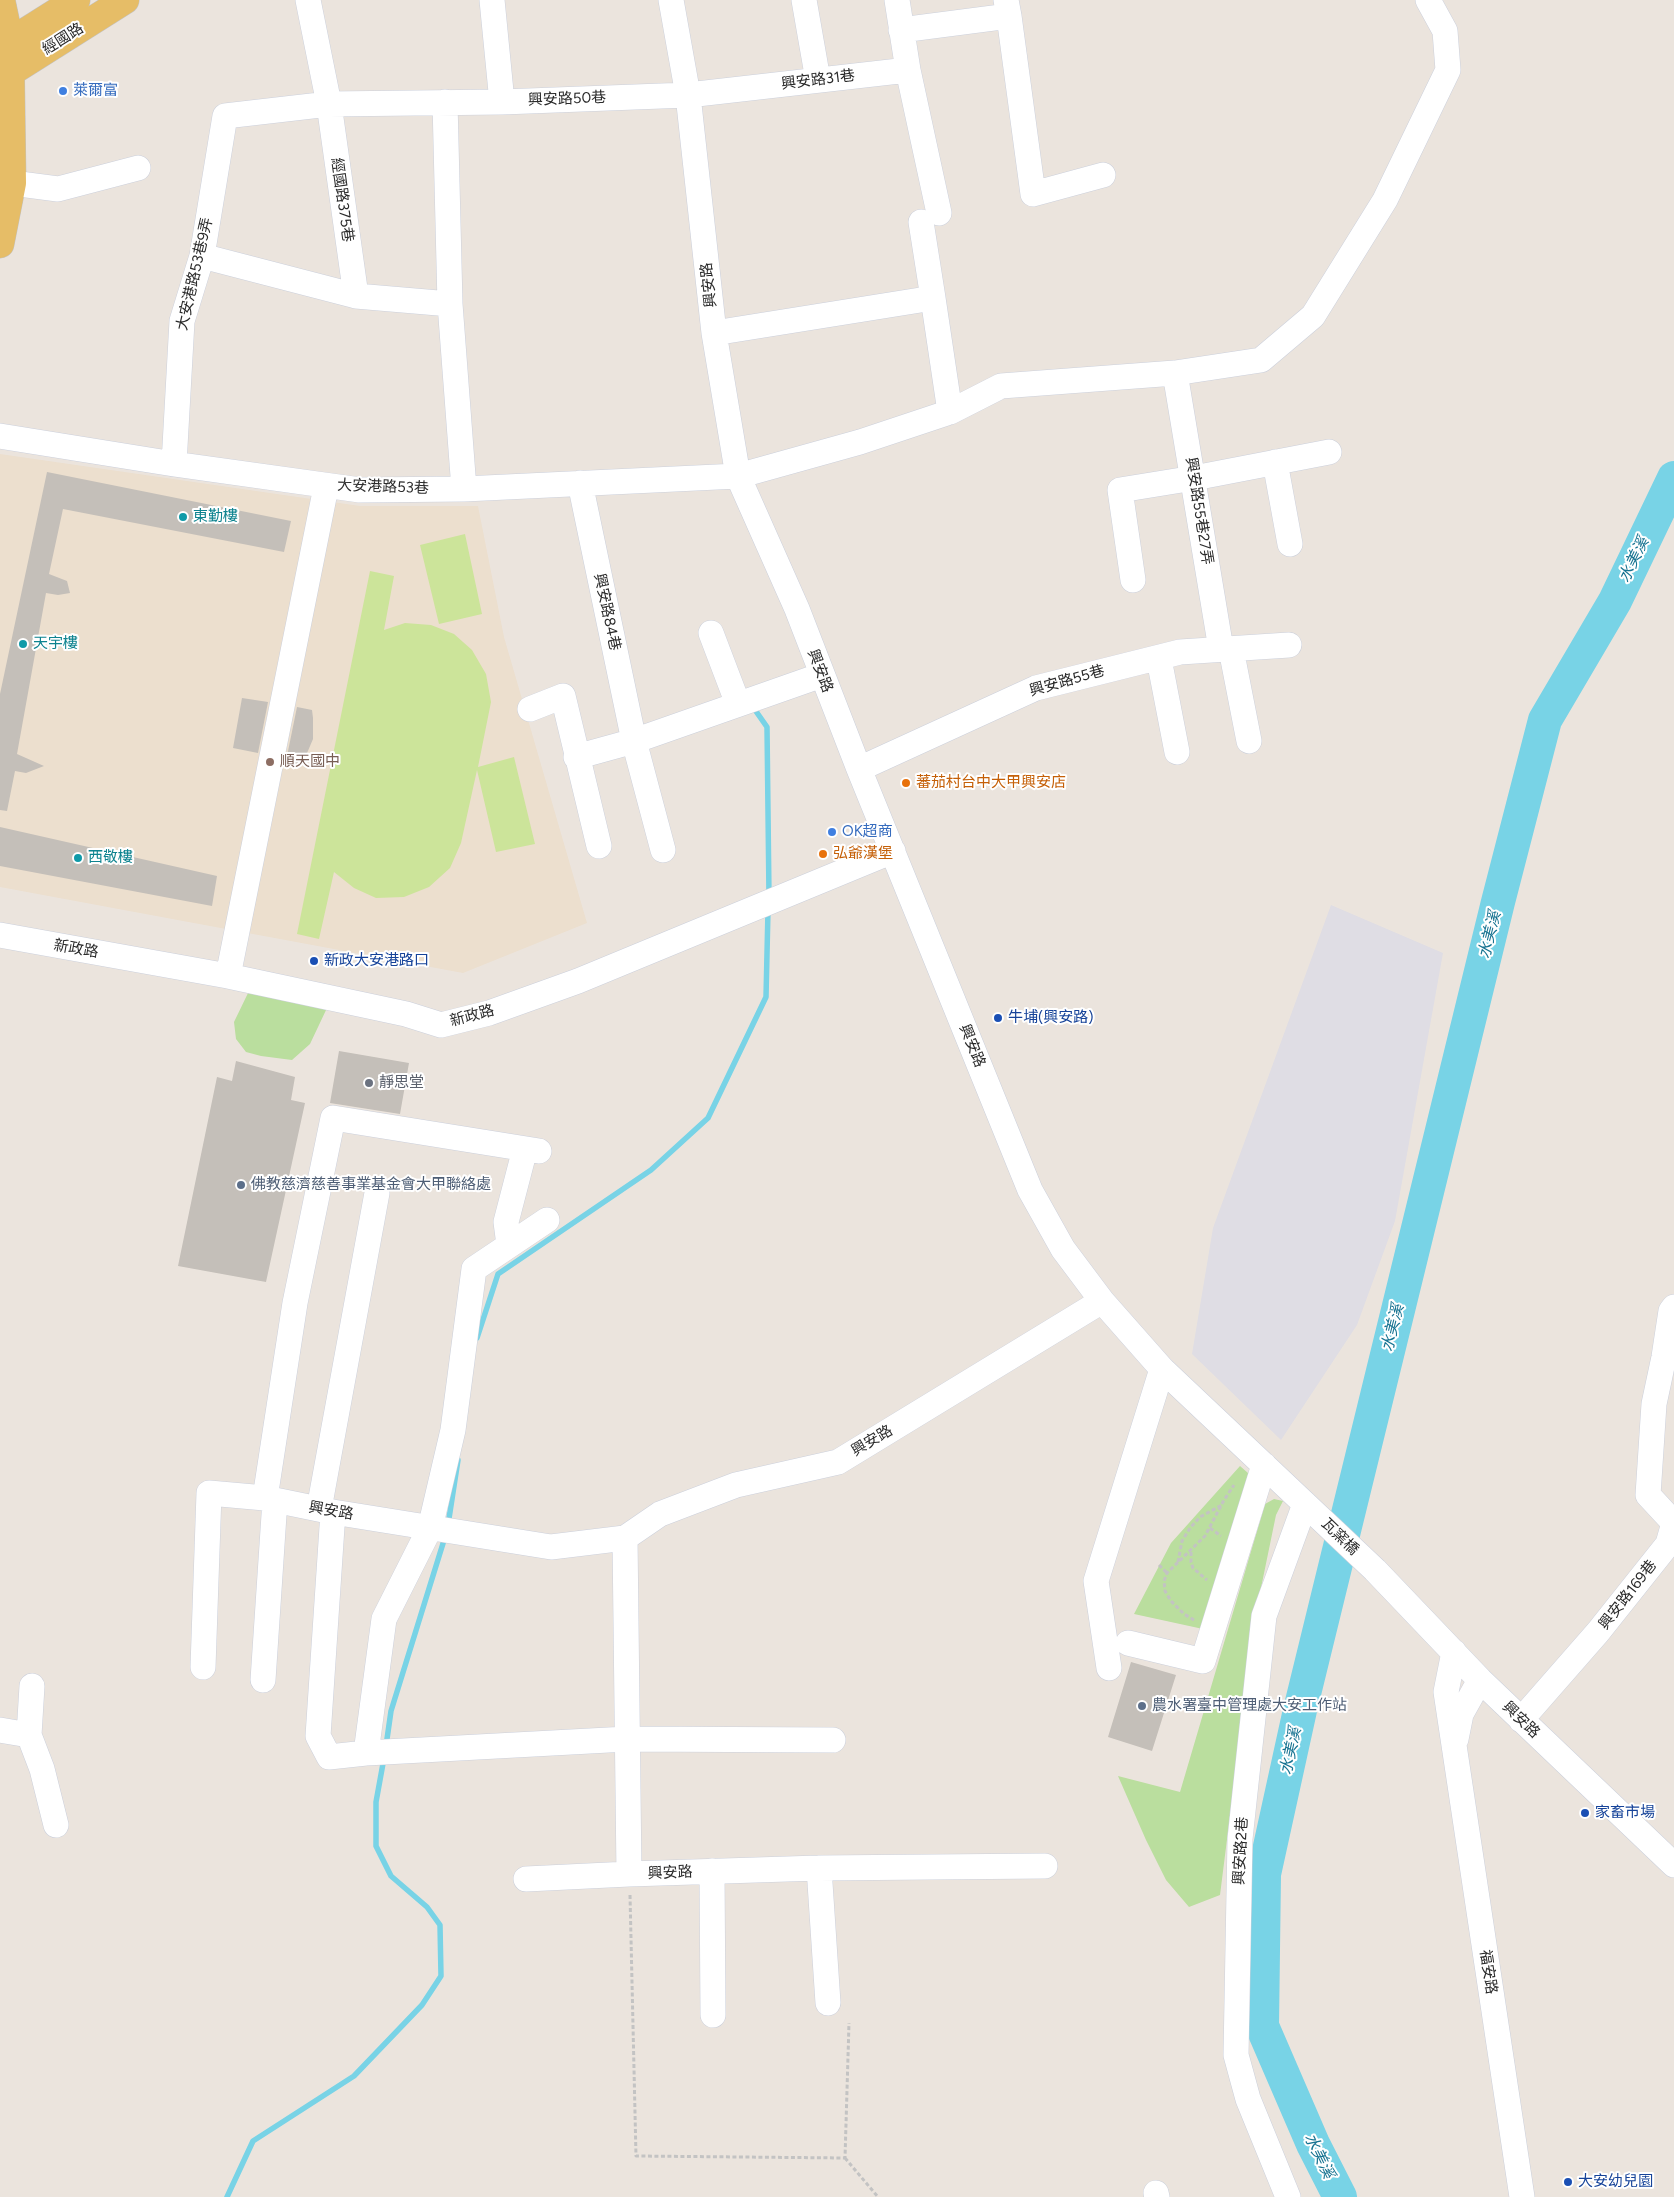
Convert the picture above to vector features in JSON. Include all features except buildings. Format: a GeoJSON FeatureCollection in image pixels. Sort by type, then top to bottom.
{"type":"FeatureCollection","features":[{"type":"Feature","properties":{"kind":"main road"},"geometry":{"type":"LineString","coordinates":[[0,244],[12,183],[2,0]]}},
{"type":"Feature","properties":{"kind":"main road","name":"經國路"},"geometry":{"type":"LineString","coordinates":[[4,55],[76,0]]}},
{"type":"Feature","properties":{"kind":"main road","name":"經國路"},"geometry":{"type":"LineString","coordinates":[[4,55],[125,0]]}},
{"type":"Feature","properties":{"kind":"street","name":"經國路375巷"},"geometry":{"type":"LineString","coordinates":[[308,0],[329,104],[356,296]]}},
{"type":"Feature","properties":{"kind":"street"},"geometry":{"type":"LineString","coordinates":[[492,0],[502,102]]}},
{"type":"Feature","properties":{"kind":"street","name":"興安路"},"geometry":{"type":"LineString","coordinates":[[671,0],[688,95],[714,333],[738,476],[797,609],[859,769],[1030,1190],[1063,1249],[1102,1301],[1162,1370],[1305,1504]]}},
{"type":"Feature","properties":{"kind":"street"},"geometry":{"type":"LineString","coordinates":[[804,0],[818,80]]}},
{"type":"Feature","properties":{"kind":"street"},"geometry":{"type":"LineString","coordinates":[[897,0],[930,217],[933,298],[950,412]]}},
{"type":"Feature","properties":{"kind":"street","name":"大安港路53巷"},"geometry":{"type":"LineString","coordinates":[[0,436],[174,464],[360,490],[464,489],[738,476],[860,442],[950,412],[1001,386],[1175,373],[1261,360],[1313,316],[1385,200],[1448,70],[1445,31],[1428,0]]}},
{"type":"Feature","properties":{"kind":"street"},"geometry":{"type":"LineString","coordinates":[[901,30],[1008,8],[1033,194],[1103,175]]}},
{"type":"Feature","properties":{"kind":"street","name":"興安路31巷"},"geometry":{"type":"LineString","coordinates":[[688,95],[908,70]]}},
{"type":"Feature","properties":{"kind":"street","name":"興安路50巷"},"geometry":{"type":"LineString","coordinates":[[329,104],[502,102],[688,95]]}},
{"type":"Feature","properties":{"kind":"street"},"geometry":{"type":"LineString","coordinates":[[445,102],[450,304],[464,489]]}},
{"type":"Feature","properties":{"kind":"street","name":"大安港路53巷9弄"},"geometry":{"type":"LineString","coordinates":[[174,464],[182,321],[202,256],[225,116],[329,104]]}},
{"type":"Feature","properties":{"kind":"street"},"geometry":{"type":"LineString","coordinates":[[12,183],[58,189],[138,168]]}},
{"type":"Feature","properties":{"kind":"street"},"geometry":{"type":"LineString","coordinates":[[202,256],[356,296],[450,304]]}},
{"type":"Feature","properties":{"kind":"street"},"geometry":{"type":"LineString","coordinates":[[714,333],[933,298]]}},
{"type":"Feature","properties":{"kind":"street","name":"興安路55巷27弄"},"geometry":{"type":"LineString","coordinates":[[1175,373],[1226,649],[1249,740]]}},
{"type":"Feature","properties":{"kind":"street"},"geometry":{"type":"LineString","coordinates":[[1133,580],[1120,490],[1329,452]]}},
{"type":"Feature","properties":{"kind":"street"},"geometry":{"type":"LineString","coordinates":[[1276,462],[1290,544]]}},
{"type":"Feature","properties":{"kind":"street","name":"興安路84巷"},"geometry":{"type":"LineString","coordinates":[[580,483],[634,741],[663,850]]}},
{"type":"Feature","properties":{"kind":"street"},"geometry":{"type":"LineString","coordinates":[[228,976],[325,492]]}},
{"type":"Feature","properties":{"kind":"street"},"geometry":{"type":"LineString","coordinates":[[710,633],[738,704]]}},
{"type":"Feature","properties":{"kind":"street","name":"興安路55巷"},"geometry":{"type":"LineString","coordinates":[[859,769],[1036,688],[1159,659],[1180,652],[1289,645]]}},
{"type":"Feature","properties":{"kind":"street"},"geometry":{"type":"LineString","coordinates":[[1159,659],[1177,752]]}},
{"type":"Feature","properties":{"kind":"street"},"geometry":{"type":"LineString","coordinates":[[576,757],[634,741],[822,675]]}},
{"type":"Feature","properties":{"kind":"street"},"geometry":{"type":"LineString","coordinates":[[530,709],[563,696],[598,846]]}},
{"type":"Feature","properties":{"kind":"street","name":"新政路"},"geometry":{"type":"LineString","coordinates":[[0,935],[228,976],[406,1014],[441,1025],[488,1013],[578,981],[893,851]]}},
{"type":"Feature","properties":{"kind":"street"},"geometry":{"type":"LineString","coordinates":[[263,1680],[270,1499],[295,1303],[333,1118],[532,1150],[506,1222],[509,1245]]}},
{"type":"Feature","properties":{"kind":"street"},"geometry":{"type":"LineString","coordinates":[[377,1193],[326,1511],[318,1736],[329,1758],[366,1753],[627,1739],[833,1740]]}},
{"type":"Feature","properties":{"kind":"street"},"geometry":{"type":"LineString","coordinates":[[366,1753],[384,1619],[430,1528],[453,1430],[474,1269],[547,1220]]}},
{"type":"Feature","properties":{"kind":"street","name":"興安路"},"geometry":{"type":"LineString","coordinates":[[203,1667],[209,1494],[270,1499],[326,1511],[551,1547],[625,1538],[660,1514],[736,1485],[838,1462],[1102,1301]]}},
{"type":"Feature","properties":{"kind":"street","name":"興安路169巷"},"geometry":{"type":"LineString","coordinates":[[1521,1720],[1598,1632],[1671,1541],[1674,1523],[1648,1495],[1654,1404],[1671,1311],[1674,1307]]}},
{"type":"Feature","properties":{"kind":"street"},"geometry":{"type":"LineString","coordinates":[[1109,1668],[1096,1581],[1162,1370]]}},
{"type":"Feature","properties":{"kind":"street"},"geometry":{"type":"LineString","coordinates":[[1128,1643],[1203,1661],[1264,1465]]}},
{"type":"Feature","properties":{"kind":"street","name":"瓦窯橋"},"geometry":{"type":"LineString","coordinates":[[1305,1504],[1375,1570]]}},
{"type":"Feature","properties":{"kind":"street","name":"興安路2巷"},"geometry":{"type":"LineString","coordinates":[[1288,2197],[1248,2099],[1236,2054],[1240,1839],[1264,1616],[1305,1504]]}},
{"type":"Feature","properties":{"kind":"street","name":"興安路"},"geometry":{"type":"LineString","coordinates":[[625,1538],[629,1874],[819,1868],[1045,1866]]}},
{"type":"Feature","properties":{"kind":"street","name":"興安路"},"geometry":{"type":"LineString","coordinates":[[1375,1570],[1480,1680],[1674,1865]]}},
{"type":"Feature","properties":{"kind":"street","name":"福安路"},"geometry":{"type":"LineString","coordinates":[[1454,1652],[1446,1692],[1522,2197]]}},
{"type":"Feature","properties":{"kind":"street","name":"福安路"},"geometry":{"type":"LineString","coordinates":[[1454,1746],[1461,1714],[1480,1680]]}},
{"type":"Feature","properties":{"kind":"street"},"geometry":{"type":"LineString","coordinates":[[32,1686],[29,1735],[42,1769],[56,1825]]}},
{"type":"Feature","properties":{"kind":"street"},"geometry":{"type":"LineString","coordinates":[[0,1730],[29,1735]]}},
{"type":"Feature","properties":{"kind":"street"},"geometry":{"type":"LineString","coordinates":[[819,1868],[828,2003]]}},
{"type":"Feature","properties":{"kind":"street"},"geometry":{"type":"LineString","coordinates":[[712,1871],[713,2015]]}},
{"type":"Feature","properties":{"kind":"street"},"geometry":{"type":"LineString","coordinates":[[526,1879],[629,1874]]}},
{"type":"Feature","properties":{"kind":"path"},"geometry":{"type":"LineString","coordinates":[[1213,1630],[1176,1608],[1165,1591],[1164,1581],[1167,1573],[1206,1536],[1222,1505],[1239,1479]]}},
{"type":"Feature","properties":{"kind":"path"},"geometry":{"type":"LineString","coordinates":[[1178,1562],[1182,1541],[1190,1528],[1200,1517],[1222,1505]]}},
{"type":"Feature","properties":{"kind":"path"},"geometry":{"type":"LineString","coordinates":[[1191,1552],[1191,1562],[1198,1574],[1210,1582],[1227,1586]]}},
{"type":"Feature","properties":{"kind":"path"},"geometry":{"type":"LineString","coordinates":[[1159,1565],[1167,1573]]}},
{"type":"Feature","properties":{"kind":"path"},"geometry":{"type":"LineString","coordinates":[[629,1874],[636,2156],[845,2158]]}},
{"type":"Feature","properties":{"kind":"path"},"geometry":{"type":"LineString","coordinates":[[848,2023],[845,2158],[878,2197]]}},
{"type":"Feature","properties":{"kind":"shaded area","name":"順天國中"},"geometry":{"type":"Polygon","coordinates":[[[0,454],[360,506],[478,506],[504,637],[587,923],[463,973],[0,887],[0,454]]]}},
{"type":"Feature","properties":{"kind":"shaded area"},"geometry":{"type":"Polygon","coordinates":[[[1331,905],[1443,953],[1395,1221],[1357,1325],[1281,1440],[1192,1354],[1213,1228],[1331,905]]]}},
{"type":"Feature","properties":{"kind":"green space"},"geometry":{"type":"Polygon","coordinates":[[[465,534],[482,614],[439,624],[420,545],[465,534]]]}},
{"type":"Feature","properties":{"kind":"green space"},"geometry":{"type":"Polygon","coordinates":[[[370,571],[394,576],[384,630],[405,623],[431,625],[454,634],[472,650],[486,674],[491,702],[478,767],[514,757],[535,844],[496,852],[477,770],[461,843],[450,868],[429,887],[404,897],[376,898],[354,888],[334,872],[319,939],[297,934],[370,571]]]}},
{"type":"Feature","properties":{"kind":"green space"},"geometry":{"type":"Polygon","coordinates":[[[249,991],[327,1008],[310,1044],[292,1060],[246,1052],[236,1039],[234,1022],[249,991]]]}},
{"type":"Feature","properties":{"kind":"green space"},"geometry":{"type":"Polygon","coordinates":[[[1240,1466],[1248,1473],[1249,1477],[1203,1629],[1134,1614],[1171,1543],[1240,1466]]]}},
{"type":"Feature","properties":{"kind":"green space"},"geometry":{"type":"Polygon","coordinates":[[[1274,1499],[1283,1501],[1276,1515],[1255,1617],[1220,1895],[1189,1907],[1166,1880],[1118,1776],[1180,1792],[1265,1504],[1274,1499]]]}},
{"type":"Feature","properties":{"kind":"waterway","name":"水美溪"},"geometry":{"type":"LineString","coordinates":[[1340,2197],[1313,2144],[1262,2026],[1264,1874],[1300,1710],[1498,902],[1545,720],[1615,601],[1674,478]]}},
{"type":"Feature","properties":{"kind":"waterway"},"geometry":{"type":"LineString","coordinates":[[753,707],[767,727],[769,896]]}},
{"type":"Feature","properties":{"kind":"waterway"},"geometry":{"type":"LineString","coordinates":[[477,1338],[498,1274],[651,1170],[708,1118],[766,997],[768,910]]}},
{"type":"Feature","properties":{"kind":"waterway"},"geometry":{"type":"LineString","coordinates":[[448,1525],[458,1460]]}},
{"type":"Feature","properties":{"kind":"waterway"},"geometry":{"type":"LineString","coordinates":[[386,1746],[391,1711],[445,1537]]}},
{"type":"Feature","properties":{"kind":"waterway"},"geometry":{"type":"LineString","coordinates":[[227,2197],[253,2141],[354,2076],[422,2005],[441,1976],[440,1925],[427,1907],[391,1876],[376,1846],[376,1802],[384,1758]]}},
{"type":"Feature","properties":{"kind":"place","name":"萊爾富"},"geometry":{"type":"Point","coordinates":[63,91]}},
{"type":"Feature","properties":{"kind":"place","name":"東勤樓"},"geometry":{"type":"Point","coordinates":[183,517]}},
{"type":"Feature","properties":{"kind":"place","name":"天宇樓"},"geometry":{"type":"Point","coordinates":[23,644]}},
{"type":"Feature","properties":{"kind":"place","name":"順天國中"},"geometry":{"type":"Point","coordinates":[270,762]}},
{"type":"Feature","properties":{"kind":"place","name":"蕃茄村台中大甲興安店"},"geometry":{"type":"Point","coordinates":[906,783]}},
{"type":"Feature","properties":{"kind":"place","name":"OK超商"},"geometry":{"type":"Point","coordinates":[832,832]}},
{"type":"Feature","properties":{"kind":"place","name":"弘爺漢堡"},"geometry":{"type":"Point","coordinates":[823,854]}},
{"type":"Feature","properties":{"kind":"place","name":"西敬樓"},"geometry":{"type":"Point","coordinates":[78,858]}},
{"type":"Feature","properties":{"kind":"place","name":"新政大安港路口"},"geometry":{"type":"Point","coordinates":[314,961]}},
{"type":"Feature","properties":{"kind":"place","name":"牛埔(興安路)"},"geometry":{"type":"Point","coordinates":[998,1018]}},
{"type":"Feature","properties":{"kind":"place","name":"靜思堂"},"geometry":{"type":"Point","coordinates":[369,1083]}},
{"type":"Feature","properties":{"kind":"place","name":"佛教慈濟慈善事業基金會大甲聯絡處"},"geometry":{"type":"Point","coordinates":[241,1185]}},
{"type":"Feature","properties":{"kind":"place","name":"農水署臺中管理處大安工作站"},"geometry":{"type":"Point","coordinates":[1142,1706]}},
{"type":"Feature","properties":{"kind":"place","name":"家畜市場"},"geometry":{"type":"Point","coordinates":[1585,1813]}},
{"type":"Feature","properties":{"kind":"place","name":"大安幼兒園"},"geometry":{"type":"Point","coordinates":[1568,2182]}}]}
